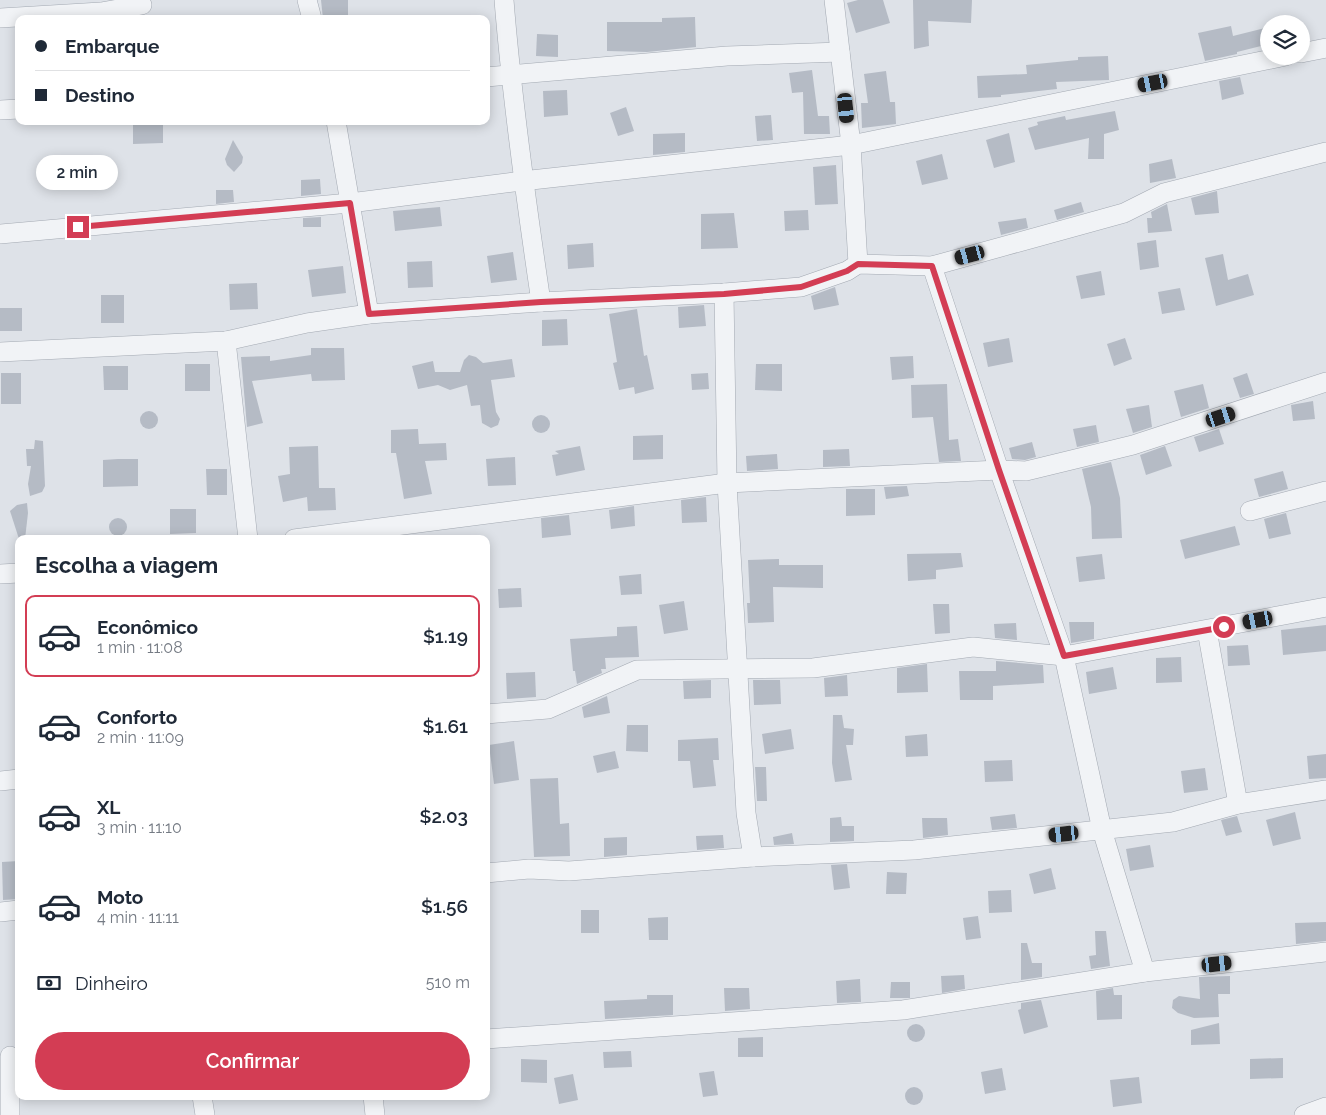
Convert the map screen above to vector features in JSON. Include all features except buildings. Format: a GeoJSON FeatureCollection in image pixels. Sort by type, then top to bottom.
{"type":"FeatureCollection","features":[{"type":"Feature","properties":{"kind":"street"},"geometry":{"type":"LineString","coordinates":[[307,0],[311,15]]}},
{"type":"Feature","properties":{"kind":"street"},"geometry":{"type":"LineString","coordinates":[[504,0],[522,180],[541,302]]}},
{"type":"Feature","properties":{"kind":"street"},"geometry":{"type":"LineString","coordinates":[[834,0],[851,145],[858,264]]}},
{"type":"Feature","properties":{"kind":"street"},"geometry":{"type":"LineString","coordinates":[[50,15],[101,12],[142,5]]}},
{"type":"Feature","properties":{"kind":"street"},"geometry":{"type":"LineString","coordinates":[[0,18],[15,17]]}},
{"type":"Feature","properties":{"kind":"street"},"geometry":{"type":"LineString","coordinates":[[1310,51],[1326,48]]}},
{"type":"Feature","properties":{"kind":"street"},"geometry":{"type":"LineString","coordinates":[[490,77],[727,56],[840,52]]}},
{"type":"Feature","properties":{"kind":"street"},"geometry":{"type":"LineString","coordinates":[[0,234],[350,203],[522,180],[851,145],[1260,61]]}},
{"type":"Feature","properties":{"kind":"street"},"geometry":{"type":"LineString","coordinates":[[0,110],[15,109]]}},
{"type":"Feature","properties":{"kind":"street"},"geometry":{"type":"LineString","coordinates":[[337,125],[369,314]]}},
{"type":"Feature","properties":{"kind":"street"},"geometry":{"type":"LineString","coordinates":[[0,352],[226,341],[307,323],[369,314],[541,302],[724,294],[801,287],[847,271],[858,264],[932,266],[1124,213],[1164,193],[1326,152]]}},
{"type":"Feature","properties":{"kind":"street"},"geometry":{"type":"LineString","coordinates":[[932,266],[999,470],[1064,656],[1102,830],[1145,972]]}},
{"type":"Feature","properties":{"kind":"street"},"geometry":{"type":"LineString","coordinates":[[724,294],[727,483],[746,813],[753,857]]}},
{"type":"Feature","properties":{"kind":"street"},"geometry":{"type":"LineString","coordinates":[[226,341],[248,535]]}},
{"type":"Feature","properties":{"kind":"street"},"geometry":{"type":"LineString","coordinates":[[325,535],[727,483],[999,470],[1026,471],[1133,445],[1326,382]]}},
{"type":"Feature","properties":{"kind":"street"},"geometry":{"type":"LineString","coordinates":[[1250,511],[1326,490]]}},
{"type":"Feature","properties":{"kind":"street"},"geometry":{"type":"LineString","coordinates":[[0,574],[15,573]]}},
{"type":"Feature","properties":{"kind":"street"},"geometry":{"type":"LineString","coordinates":[[490,714],[548,709],[637,670],[813,668],[973,648],[1064,656],[1326,608]]}},
{"type":"Feature","properties":{"kind":"street"},"geometry":{"type":"LineString","coordinates":[[1207,630],[1238,804]]}},
{"type":"Feature","properties":{"kind":"street"},"geometry":{"type":"LineString","coordinates":[[0,781],[15,779]]}},
{"type":"Feature","properties":{"kind":"street"},"geometry":{"type":"LineString","coordinates":[[490,873],[529,870],[569,871],[753,857],[914,850],[1172,822],[1238,804],[1326,790]]}},
{"type":"Feature","properties":{"kind":"street"},"geometry":{"type":"LineString","coordinates":[[0,912],[15,910]]}},
{"type":"Feature","properties":{"kind":"street"},"geometry":{"type":"LineString","coordinates":[[490,1039],[902,1010],[1145,972],[1326,952]]}},
{"type":"Feature","properties":{"kind":"street"},"geometry":{"type":"LineString","coordinates":[[9,1056],[10,1115]]}},
{"type":"Feature","properties":{"kind":"street"},"geometry":{"type":"LineString","coordinates":[[203,1100],[205,1115]]}},
{"type":"Feature","properties":{"kind":"street"},"geometry":{"type":"LineString","coordinates":[[373,1100],[375,1115]]}},
{"type":"Feature","properties":{"kind":"street"},"geometry":{"type":"LineString","coordinates":[[1304,1115],[1326,1107]]}},
{"type":"Feature","properties":{"kind":"route"},"geometry":{"type":"LineString","coordinates":[[78,227],[350,203],[369,314],[541,302],[724,294],[801,287],[847,271],[858,264],[932,266],[999,470],[1064,656],[1224,627]]}}]}
